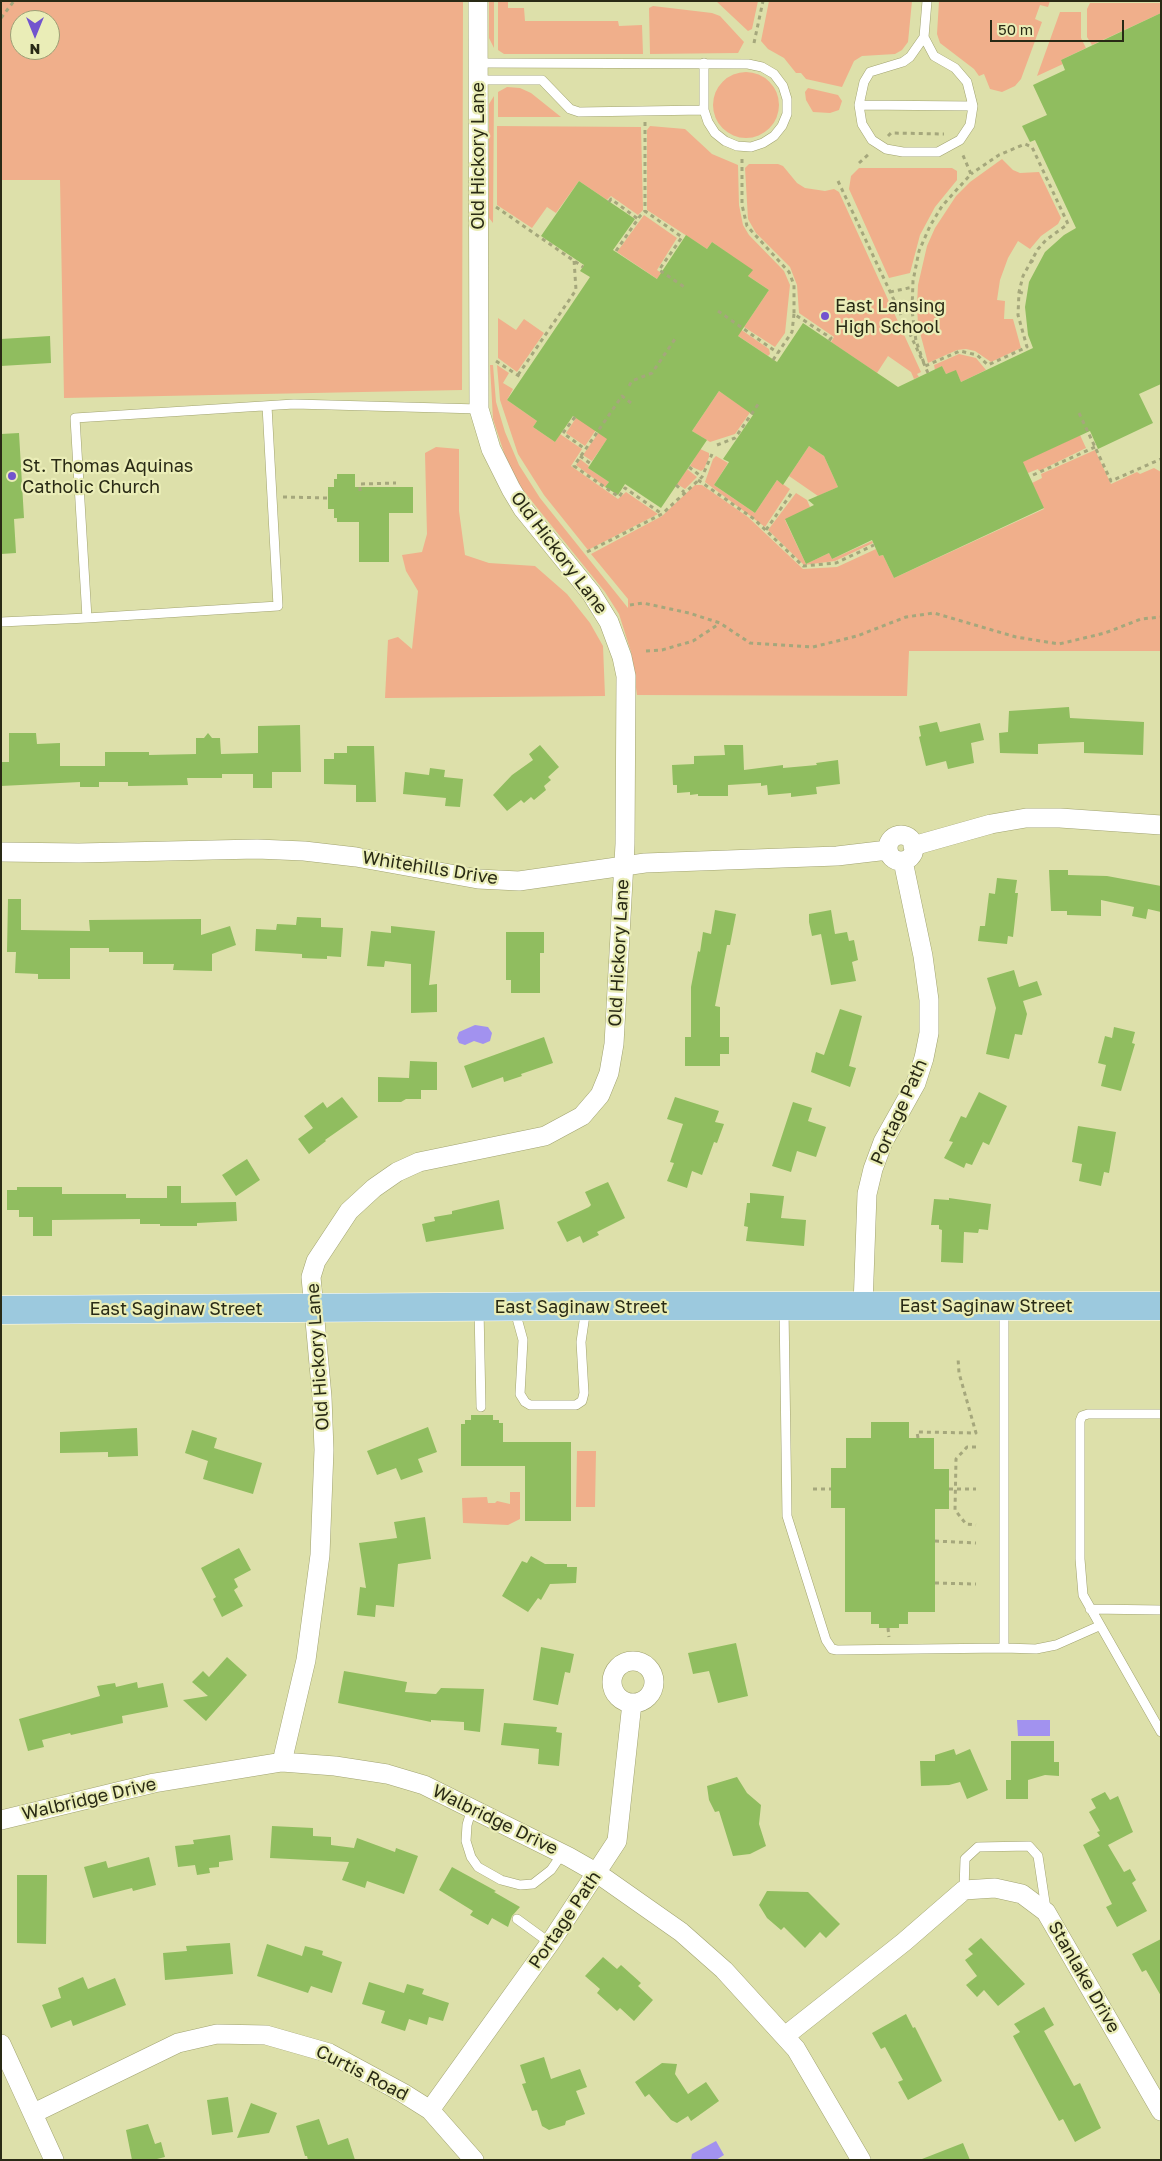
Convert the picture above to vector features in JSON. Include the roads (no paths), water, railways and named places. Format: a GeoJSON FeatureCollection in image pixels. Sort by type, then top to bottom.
{"type":"FeatureCollection","features":[{"type":"Feature","properties":{"kind":"main road","name":"East Saginaw Street"},"geometry":{"type":"LineString","coordinates":[[1,1310],[514,1308],[586,1306],[1161,1306]]}},
{"type":"Feature","properties":{"kind":"street","name":"Old Hickory Lane"},"geometry":{"type":"LineString","coordinates":[[282,1762],[306,1660],[320,1546],[324,1441],[311,1277],[316,1261],[350,1211],[374,1188],[397,1172],[419,1162],[545,1136],[582,1116],[600,1095],[609,1073],[614,1044],[620,964],[625,844],[626,676],[617,639],[601,607],[523,509],[491,448],[479,409],[478,1]]}},
{"type":"Feature","properties":{"kind":"street","name":"Whitehills Drive"},"geometry":{"type":"LineString","coordinates":[[1,852],[79,853],[257,849],[304,851],[356,857],[478,879],[518,881],[645,863],[902,852],[991,824],[1026,818],[1060,818],[1161,825]]}},
{"type":"Feature","properties":{"kind":"street","name":"Portage Path"},"geometry":{"type":"LineString","coordinates":[[863,1306],[867,1194],[873,1169],[883,1142],[916,1083],[929,1033],[929,1000],[923,956],[902,852]]}},
{"type":"Feature","properties":{"kind":"street","name":"Portage Path"},"geometry":{"type":"LineString","coordinates":[[430,2110],[550,1943],[617,1841],[632,1703]]}},
{"type":"Feature","properties":{"kind":"street","name":"Walbridge Drive"},"geometry":{"type":"LineString","coordinates":[[1,1820],[154,1783],[282,1762],[335,1766],[387,1774],[424,1785],[597,1873],[681,1932],[724,1970],[785,2036],[813,2076],[861,2160]]}},
{"type":"Feature","properties":{"kind":"street","name":"Stanlake Drive"},"geometry":{"type":"LineString","coordinates":[[964,1890],[995,1888],[1022,1894],[1046,1912],[1161,2111]]}},
{"type":"Feature","properties":{"kind":"street"},"geometry":{"type":"LineString","coordinates":[[785,2036],[904,1942],[964,1890]]}},
{"type":"Feature","properties":{"kind":"street","name":"Curtis Road"},"geometry":{"type":"LineString","coordinates":[[34,2113],[178,2043],[217,2034],[266,2035],[329,2053],[366,2072],[430,2110],[474,2160]]}},
{"type":"Feature","properties":{"kind":"street"},"geometry":{"type":"LineString","coordinates":[[1,2044],[54,2160]]}},
{"type":"Feature","properties":{"kind":"lane"},"geometry":{"type":"LineString","coordinates":[[924,37],[910,57],[903,62],[870,72],[864,82],[859,105],[862,124],[872,140],[886,149],[903,152],[938,152],[955,144],[970,125],[974,106],[970,90],[961,75],[948,63],[934,56],[926,44],[924,37],[927,1]]}},
{"type":"Feature","properties":{"kind":"lane"},"geometry":{"type":"LineString","coordinates":[[526,63],[570,109],[579,112],[704,110]]}},
{"type":"Feature","properties":{"kind":"lane"},"geometry":{"type":"LineString","coordinates":[[478,71],[526,63],[704,63],[748,64],[762,67],[774,74],[783,86],[788,99],[787,114],[782,126],[774,136],[763,143],[751,147],[737,146],[725,141],[715,133],[708,122],[704,110],[704,63]]}},
{"type":"Feature","properties":{"kind":"lane"},"geometry":{"type":"LineString","coordinates":[[478,71],[542,80]]}},
{"type":"Feature","properties":{"kind":"lane"},"geometry":{"type":"LineString","coordinates":[[859,105],[974,106]]}},
{"type":"Feature","properties":{"kind":"lane"},"geometry":{"type":"LineString","coordinates":[[87,618],[75,418],[294,404],[479,409]]}},
{"type":"Feature","properties":{"kind":"lane"},"geometry":{"type":"LineString","coordinates":[[1,622],[278,606],[267,406]]}},
{"type":"Feature","properties":{"kind":"lane"},"geometry":{"type":"LineString","coordinates":[[514,1308],[523,1340],[520,1394],[525,1402],[530,1405],[576,1405],[582,1401],[584,1393],[581,1342],[586,1306]]}},
{"type":"Feature","properties":{"kind":"lane"},"geometry":{"type":"LineString","coordinates":[[784,1306],[787,1516],[828,1645],[837,1650],[1036,1648],[1056,1645],[1099,1626]]}},
{"type":"Feature","properties":{"kind":"lane"},"geometry":{"type":"LineString","coordinates":[[1004,1306],[1004,1648]]}},
{"type":"Feature","properties":{"kind":"lane"},"geometry":{"type":"LineString","coordinates":[[479,1308],[481,1408]]}},
{"type":"Feature","properties":{"kind":"lane"},"geometry":{"type":"LineString","coordinates":[[1161,1414],[1088,1414],[1082,1416],[1080,1422],[1080,1587],[1099,1626],[1161,1732]]}},
{"type":"Feature","properties":{"kind":"lane"},"geometry":{"type":"LineString","coordinates":[[1090,1609],[1161,1610]]}},
{"type":"Feature","properties":{"kind":"lane"},"geometry":{"type":"LineString","coordinates":[[1150,1713],[1161,1713]]}},
{"type":"Feature","properties":{"kind":"lane"},"geometry":{"type":"LineString","coordinates":[[472,1808],[467,1826],[466,1841],[471,1857],[478,1867],[501,1880],[520,1885],[533,1884],[551,1870],[562,1854]]}},
{"type":"Feature","properties":{"kind":"lane"},"geometry":{"type":"LineString","coordinates":[[964,1890],[965,1859],[978,1847],[1029,1846],[1038,1856],[1046,1912]]}},
{"type":"Feature","properties":{"kind":"lane"},"geometry":{"type":"LineString","coordinates":[[517,1919],[550,1943]]}},
{"type":"Feature","properties":{"kind":"place","name":"East Lansing High School"},"geometry":{"type":"Point","coordinates":[825,316]}},
{"type":"Feature","properties":{"kind":"place","name":"St. Thomas Aquinas Catholic Church"},"geometry":{"type":"Point","coordinates":[12,476]}}]}
